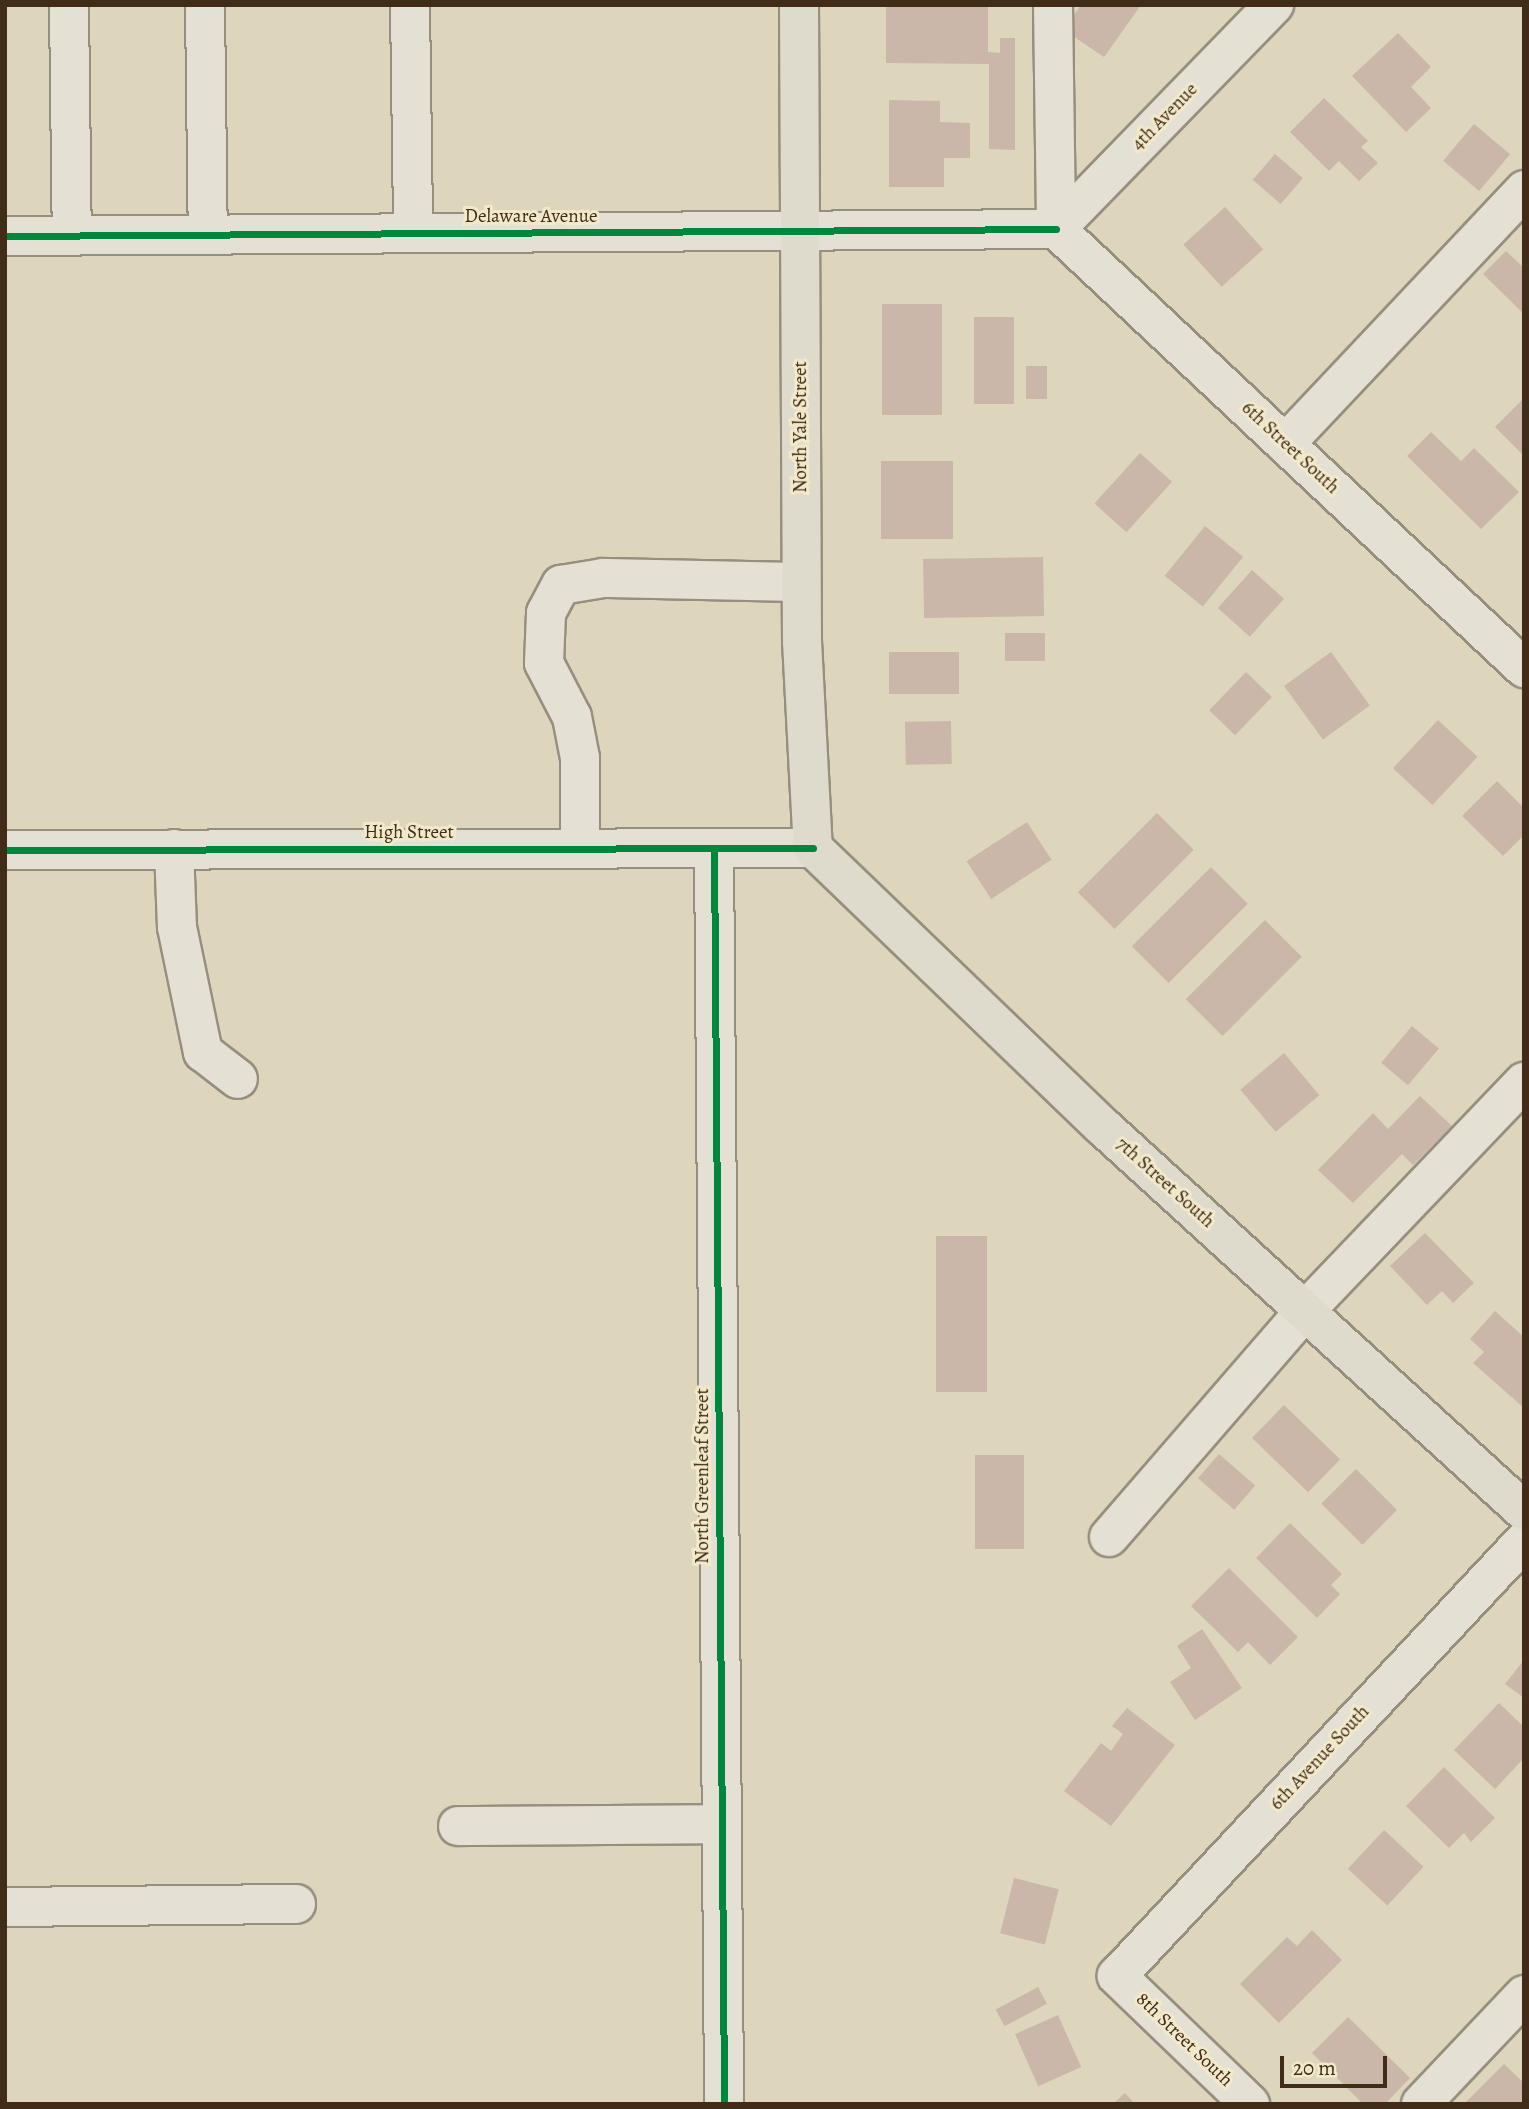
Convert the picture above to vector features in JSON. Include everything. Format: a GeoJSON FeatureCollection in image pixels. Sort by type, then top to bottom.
{"type":"FeatureCollection","features":[{"type":"Feature","properties":{"kind":"main road","name":"North Yale Street"},"geometry":{"type":"LineString","coordinates":[[799,5],[802,583],[813,848]]}},
{"type":"Feature","properties":{"kind":"main road","name":"7th Street South"},"geometry":{"type":"LineString","coordinates":[[813,848],[924,959],[1524,1511]]}},
{"type":"Feature","properties":{"kind":"street"},"geometry":{"type":"LineString","coordinates":[[69,5],[72,235]]}},
{"type":"Feature","properties":{"kind":"street"},"geometry":{"type":"LineString","coordinates":[[205,5],[208,235]]}},
{"type":"Feature","properties":{"kind":"street"},"geometry":{"type":"LineString","coordinates":[[410,5],[413,233]]}},
{"type":"Feature","properties":{"kind":"street"},"geometry":{"type":"LineString","coordinates":[[1053,5],[1056,229]]}},
{"type":"Feature","properties":{"kind":"street","name":"4th Avenue"},"geometry":{"type":"LineString","coordinates":[[1056,229],[1275,5]]}},
{"type":"Feature","properties":{"kind":"street"},"geometry":{"type":"LineString","coordinates":[[1285,444],[1524,190]]}},
{"type":"Feature","properties":{"kind":"street","name":"Delaware Avenue"},"geometry":{"type":"LineString","coordinates":[[5,236],[1056,229]]}},
{"type":"Feature","properties":{"kind":"street","name":"6th Street South"},"geometry":{"type":"LineString","coordinates":[[1056,229],[1524,668]]}},
{"type":"Feature","properties":{"kind":"street"},"geometry":{"type":"LineString","coordinates":[[580,849],[580,758],[572,717],[544,663],[546,613],[561,585],[603,578],[802,583]]}},
{"type":"Feature","properties":{"kind":"street","name":"High Street"},"geometry":{"type":"LineString","coordinates":[[5,850],[813,848]]}},
{"type":"Feature","properties":{"kind":"street"},"geometry":{"type":"LineString","coordinates":[[174,849],[177,928],[203,1052],[238,1079]]}},
{"type":"Feature","properties":{"kind":"street","name":"North Greenleaf Street"},"geometry":{"type":"LineString","coordinates":[[714,849],[724,2104]]}},
{"type":"Feature","properties":{"kind":"street"},"geometry":{"type":"LineString","coordinates":[[1109,1537],[1305,1311],[1524,1082]]}},
{"type":"Feature","properties":{"kind":"street","name":"6th Avenue South"},"geometry":{"type":"LineString","coordinates":[[1117,1976],[1524,1541]]}},
{"type":"Feature","properties":{"kind":"street"},"geometry":{"type":"LineString","coordinates":[[458,1826],[722,1824]]}},
{"type":"Feature","properties":{"kind":"street"},"geometry":{"type":"LineString","coordinates":[[5,1907],[296,1904]]}},
{"type":"Feature","properties":{"kind":"street","name":"8th Street South"},"geometry":{"type":"LineString","coordinates":[[1117,1976],[1250,2104]]}},
{"type":"Feature","properties":{"kind":"street"},"geometry":{"type":"LineString","coordinates":[[1421,2104],[1524,1994]]}},
{"type":"Feature","properties":{"kind":"building"},"geometry":{"type":"Polygon","coordinates":[[[886,5],[988,5],[988,52],[1000,53],[1000,38],[1015,38],[1015,150],[989,149],[989,64],[886,63],[886,5]]]}},
{"type":"Feature","properties":{"kind":"building"},"geometry":{"type":"Polygon","coordinates":[[[1081,5],[1141,5],[1104,57],[1064,30],[1081,5]]]}},
{"type":"Feature","properties":{"kind":"building"},"geometry":{"type":"Polygon","coordinates":[[[1398,33],[1431,67],[1411,87],[1431,108],[1406,132],[1352,76],[1398,33]]]}},
{"type":"Feature","properties":{"kind":"building"},"geometry":{"type":"Polygon","coordinates":[[[1324,98],[1368,141],[1361,147],[1378,163],[1359,181],[1339,161],[1329,171],[1290,132],[1324,98]]]}},
{"type":"Feature","properties":{"kind":"building"},"geometry":{"type":"Polygon","coordinates":[[[889,100],[940,101],[940,122],[970,123],[970,158],[944,158],[944,187],[889,187],[889,100]]]}},
{"type":"Feature","properties":{"kind":"building"},"geometry":{"type":"Polygon","coordinates":[[[1474,124],[1510,154],[1479,191],[1443,161],[1474,124]]]}},
{"type":"Feature","properties":{"kind":"building"},"geometry":{"type":"Polygon","coordinates":[[[1275,154],[1303,178],[1281,204],[1253,180],[1275,154]]]}},
{"type":"Feature","properties":{"kind":"building"},"geometry":{"type":"Polygon","coordinates":[[[1225,207],[1263,249],[1222,287],[1183,244],[1225,207]]]}},
{"type":"Feature","properties":{"kind":"building"},"geometry":{"type":"Polygon","coordinates":[[[1506,251],[1524,268],[1524,314],[1483,274],[1506,251]]]}},
{"type":"Feature","properties":{"kind":"building"},"geometry":{"type":"Polygon","coordinates":[[[882,304],[942,304],[942,415],[882,415],[882,304]]]}},
{"type":"Feature","properties":{"kind":"building"},"geometry":{"type":"Polygon","coordinates":[[[974,317],[1014,317],[1014,404],[974,404],[974,317]]]}},
{"type":"Feature","properties":{"kind":"building"},"geometry":{"type":"Polygon","coordinates":[[[1026,366],[1047,366],[1047,399],[1026,399],[1026,366]]]}},
{"type":"Feature","properties":{"kind":"building"},"geometry":{"type":"Polygon","coordinates":[[[1524,398],[1524,456],[1495,427],[1524,398]]]}},
{"type":"Feature","properties":{"kind":"building"},"geometry":{"type":"Polygon","coordinates":[[[1431,432],[1461,461],[1474,448],[1519,492],[1481,529],[1407,456],[1431,432]]]}},
{"type":"Feature","properties":{"kind":"building"},"geometry":{"type":"Polygon","coordinates":[[[1140,453],[1172,482],[1126,532],[1094,504],[1140,453]]]}},
{"type":"Feature","properties":{"kind":"building"},"geometry":{"type":"Polygon","coordinates":[[[881,461],[953,461],[953,539],[881,539],[881,461]]]}},
{"type":"Feature","properties":{"kind":"building"},"geometry":{"type":"Polygon","coordinates":[[[1205,526],[1243,557],[1203,607],[1165,576],[1205,526]]]}},
{"type":"Feature","properties":{"kind":"building"},"geometry":{"type":"Polygon","coordinates":[[[1043,557],[1044,616],[924,618],[923,559],[1043,557]]]}},
{"type":"Feature","properties":{"kind":"building"},"geometry":{"type":"Polygon","coordinates":[[[1252,570],[1284,599],[1250,637],[1218,608],[1252,570]]]}},
{"type":"Feature","properties":{"kind":"building"},"geometry":{"type":"Polygon","coordinates":[[[1005,633],[1045,633],[1045,661],[1005,661],[1005,633]]]}},
{"type":"Feature","properties":{"kind":"building"},"geometry":{"type":"Polygon","coordinates":[[[889,652],[959,652],[959,694],[889,694],[889,652]]]}},
{"type":"Feature","properties":{"kind":"building"},"geometry":{"type":"Polygon","coordinates":[[[1331,652],[1370,705],[1323,739],[1284,686],[1331,652]]]}},
{"type":"Feature","properties":{"kind":"building"},"geometry":{"type":"Polygon","coordinates":[[[1246,672],[1272,697],[1235,735],[1209,710],[1246,672]]]}},
{"type":"Feature","properties":{"kind":"building"},"geometry":{"type":"Polygon","coordinates":[[[1438,720],[1477,757],[1432,805],[1393,768],[1438,720]]]}},
{"type":"Feature","properties":{"kind":"building"},"geometry":{"type":"Polygon","coordinates":[[[951,721],[952,764],[906,765],[905,722],[951,721]]]}},
{"type":"Feature","properties":{"kind":"building"},"geometry":{"type":"Polygon","coordinates":[[[1497,781],[1524,808],[1524,835],[1503,856],[1462,816],[1497,781]]]}},
{"type":"Feature","properties":{"kind":"building"},"geometry":{"type":"Polygon","coordinates":[[[1157,813],[1194,850],[1115,929],[1078,892],[1157,813]]]}},
{"type":"Feature","properties":{"kind":"building"},"geometry":{"type":"Polygon","coordinates":[[[1027,822],[1052,860],[991,899],[967,861],[1027,822]]]}},
{"type":"Feature","properties":{"kind":"building"},"geometry":{"type":"Polygon","coordinates":[[[1211,867],[1248,904],[1169,983],[1132,946],[1211,867]]]}},
{"type":"Feature","properties":{"kind":"building"},"geometry":{"type":"Polygon","coordinates":[[[1265,920],[1302,957],[1223,1036],[1186,999],[1265,920]]]}},
{"type":"Feature","properties":{"kind":"building"},"geometry":{"type":"Polygon","coordinates":[[[1412,1026],[1439,1048],[1408,1085],[1381,1063],[1412,1026]]]}},
{"type":"Feature","properties":{"kind":"building"},"geometry":{"type":"Polygon","coordinates":[[[1284,1053],[1319,1095],[1276,1132],[1240,1090],[1284,1053]]]}},
{"type":"Feature","properties":{"kind":"building"},"geometry":{"type":"Polygon","coordinates":[[[1420,1096],[1452,1126],[1413,1165],[1402,1154],[1353,1203],[1318,1170],[1373,1113],[1388,1129],[1420,1096]]]}},
{"type":"Feature","properties":{"kind":"building"},"geometry":{"type":"Polygon","coordinates":[[[1425,1233],[1474,1283],[1453,1303],[1442,1291],[1427,1305],[1390,1266],[1425,1233]]]}},
{"type":"Feature","properties":{"kind":"building"},"geometry":{"type":"Polygon","coordinates":[[[936,1236],[987,1236],[987,1392],[936,1392],[936,1236]]]}},
{"type":"Feature","properties":{"kind":"building"},"geometry":{"type":"Polygon","coordinates":[[[1495,1311],[1524,1337],[1524,1408],[1473,1363],[1484,1352],[1470,1339],[1495,1311]]]}},
{"type":"Feature","properties":{"kind":"building"},"geometry":{"type":"Polygon","coordinates":[[[1284,1405],[1340,1459],[1308,1492],[1252,1438],[1284,1405]]]}},
{"type":"Feature","properties":{"kind":"building"},"geometry":{"type":"Polygon","coordinates":[[[1219,1454],[1255,1485],[1234,1510],[1198,1478],[1219,1454]]]}},
{"type":"Feature","properties":{"kind":"building"},"geometry":{"type":"Polygon","coordinates":[[[975,1455],[1024,1455],[1024,1549],[975,1549],[975,1455]]]}},
{"type":"Feature","properties":{"kind":"building"},"geometry":{"type":"Polygon","coordinates":[[[1356,1469],[1397,1510],[1362,1545],[1321,1504],[1356,1469]]]}},
{"type":"Feature","properties":{"kind":"building"},"geometry":{"type":"Polygon","coordinates":[[[1290,1523],[1342,1574],[1331,1585],[1340,1594],[1317,1618],[1256,1558],[1290,1523]]]}},
{"type":"Feature","properties":{"kind":"building"},"geometry":{"type":"Polygon","coordinates":[[[1229,1568],[1298,1637],[1270,1665],[1248,1642],[1238,1652],[1191,1606],[1229,1568]]]}},
{"type":"Feature","properties":{"kind":"building"},"geometry":{"type":"Polygon","coordinates":[[[1202,1629],[1242,1688],[1195,1720],[1170,1682],[1191,1668],[1177,1646],[1202,1629]]]}},
{"type":"Feature","properties":{"kind":"building"},"geometry":{"type":"Polygon","coordinates":[[[1524,1660],[1524,1698],[1505,1684],[1524,1660]]]}},
{"type":"Feature","properties":{"kind":"building"},"geometry":{"type":"Polygon","coordinates":[[[1499,1703],[1524,1727],[1524,1758],[1495,1789],[1454,1750],[1499,1703]]]}},
{"type":"Feature","properties":{"kind":"building"},"geometry":{"type":"Polygon","coordinates":[[[1127,1708],[1175,1745],[1111,1826],[1064,1791],[1101,1743],[1111,1751],[1123,1734],[1112,1726],[1127,1708]]]}},
{"type":"Feature","properties":{"kind":"building"},"geometry":{"type":"Polygon","coordinates":[[[1444,1767],[1495,1818],[1471,1842],[1464,1833],[1449,1848],[1406,1806],[1444,1767]]]}},
{"type":"Feature","properties":{"kind":"building"},"geometry":{"type":"Polygon","coordinates":[[[1384,1830],[1423,1867],[1387,1906],[1348,1869],[1384,1830]]]}},
{"type":"Feature","properties":{"kind":"building"},"geometry":{"type":"Polygon","coordinates":[[[1014,1878],[1059,1889],[1045,1944],[1000,1933],[1014,1878]]]}},
{"type":"Feature","properties":{"kind":"building"},"geometry":{"type":"Polygon","coordinates":[[[1312,1930],[1342,1960],[1279,2023],[1240,1984],[1287,1937],[1297,1946],[1312,1930]]]}},
{"type":"Feature","properties":{"kind":"building"},"geometry":{"type":"Polygon","coordinates":[[[1038,1987],[1047,2004],[1005,2026],[996,2010],[1038,1987]]]}},
{"type":"Feature","properties":{"kind":"building"},"geometry":{"type":"Polygon","coordinates":[[[1058,2015],[1081,2067],[1038,2086],[1015,2034],[1058,2015]]]}},
{"type":"Feature","properties":{"kind":"building"},"geometry":{"type":"Polygon","coordinates":[[[1348,2017],[1410,2078],[1385,2104],[1363,2104],[1312,2053],[1348,2017]]]}},
{"type":"Feature","properties":{"kind":"building"},"geometry":{"type":"Polygon","coordinates":[[[1504,2064],[1524,2083],[1524,2104],[1464,2104],[1504,2064]]]}},
{"type":"Feature","properties":{"kind":"building"},"geometry":{"type":"Polygon","coordinates":[[[1125,2093],[1135,2104],[1113,2104],[1125,2093]]]}},
{"type":"Feature","properties":{"kind":"cycle path"},"geometry":{"type":"LineString","coordinates":[[5,236],[1056,229]]}},
{"type":"Feature","properties":{"kind":"cycle path"},"geometry":{"type":"LineString","coordinates":[[5,850],[813,848]]}},
{"type":"Feature","properties":{"kind":"cycle path"},"geometry":{"type":"LineString","coordinates":[[714,849],[724,2104]]}}]}
